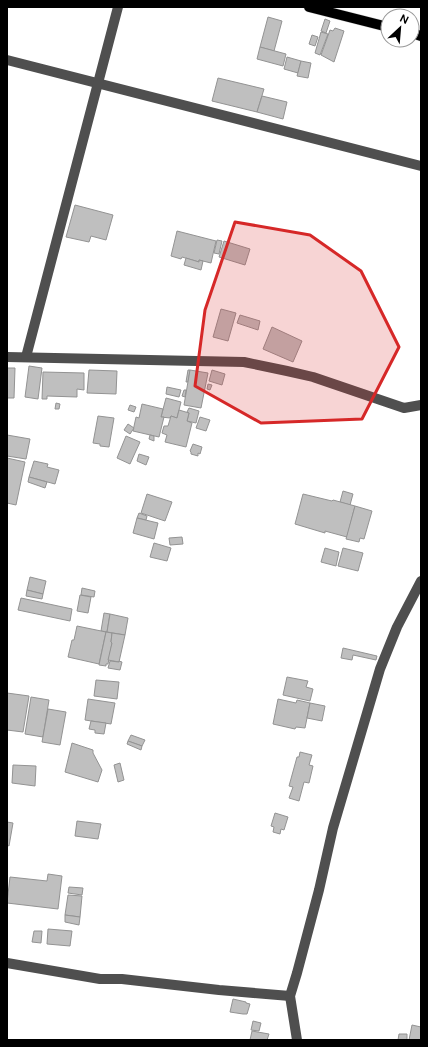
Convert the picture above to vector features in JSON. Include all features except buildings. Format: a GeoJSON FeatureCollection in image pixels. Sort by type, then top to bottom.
{"type":"FeatureCollection","features":[{"type":"Feature","properties":{"kind":"main road"},"geometry":{"type":"LineString","coordinates":[[309,7],[380,25]]}},
{"type":"Feature","properties":{"kind":"street"},"geometry":{"type":"LineString","coordinates":[[26,357],[118,7]]}},
{"type":"Feature","properties":{"kind":"street"},"geometry":{"type":"LineString","coordinates":[[7,60],[421,166]]}},
{"type":"Feature","properties":{"kind":"street"},"geometry":{"type":"LineString","coordinates":[[7,357],[244,362],[313,377],[404,408],[421,405]]}},
{"type":"Feature","properties":{"kind":"street"},"geometry":{"type":"LineString","coordinates":[[297,1040],[290,996],[319,890],[335,820],[380,669],[396,627],[421,581]]}},
{"type":"Feature","properties":{"kind":"street"},"geometry":{"type":"LineString","coordinates":[[7,963],[100,979],[122,979],[290,996]]}},
{"type":"Feature","properties":{"kind":"highlighted area"},"geometry":{"type":"Polygon","coordinates":[[[235,222],[310,235],[361,271],[399,347],[362,419],[261,423],[195,386],[205,310],[235,222]]]}}]}
